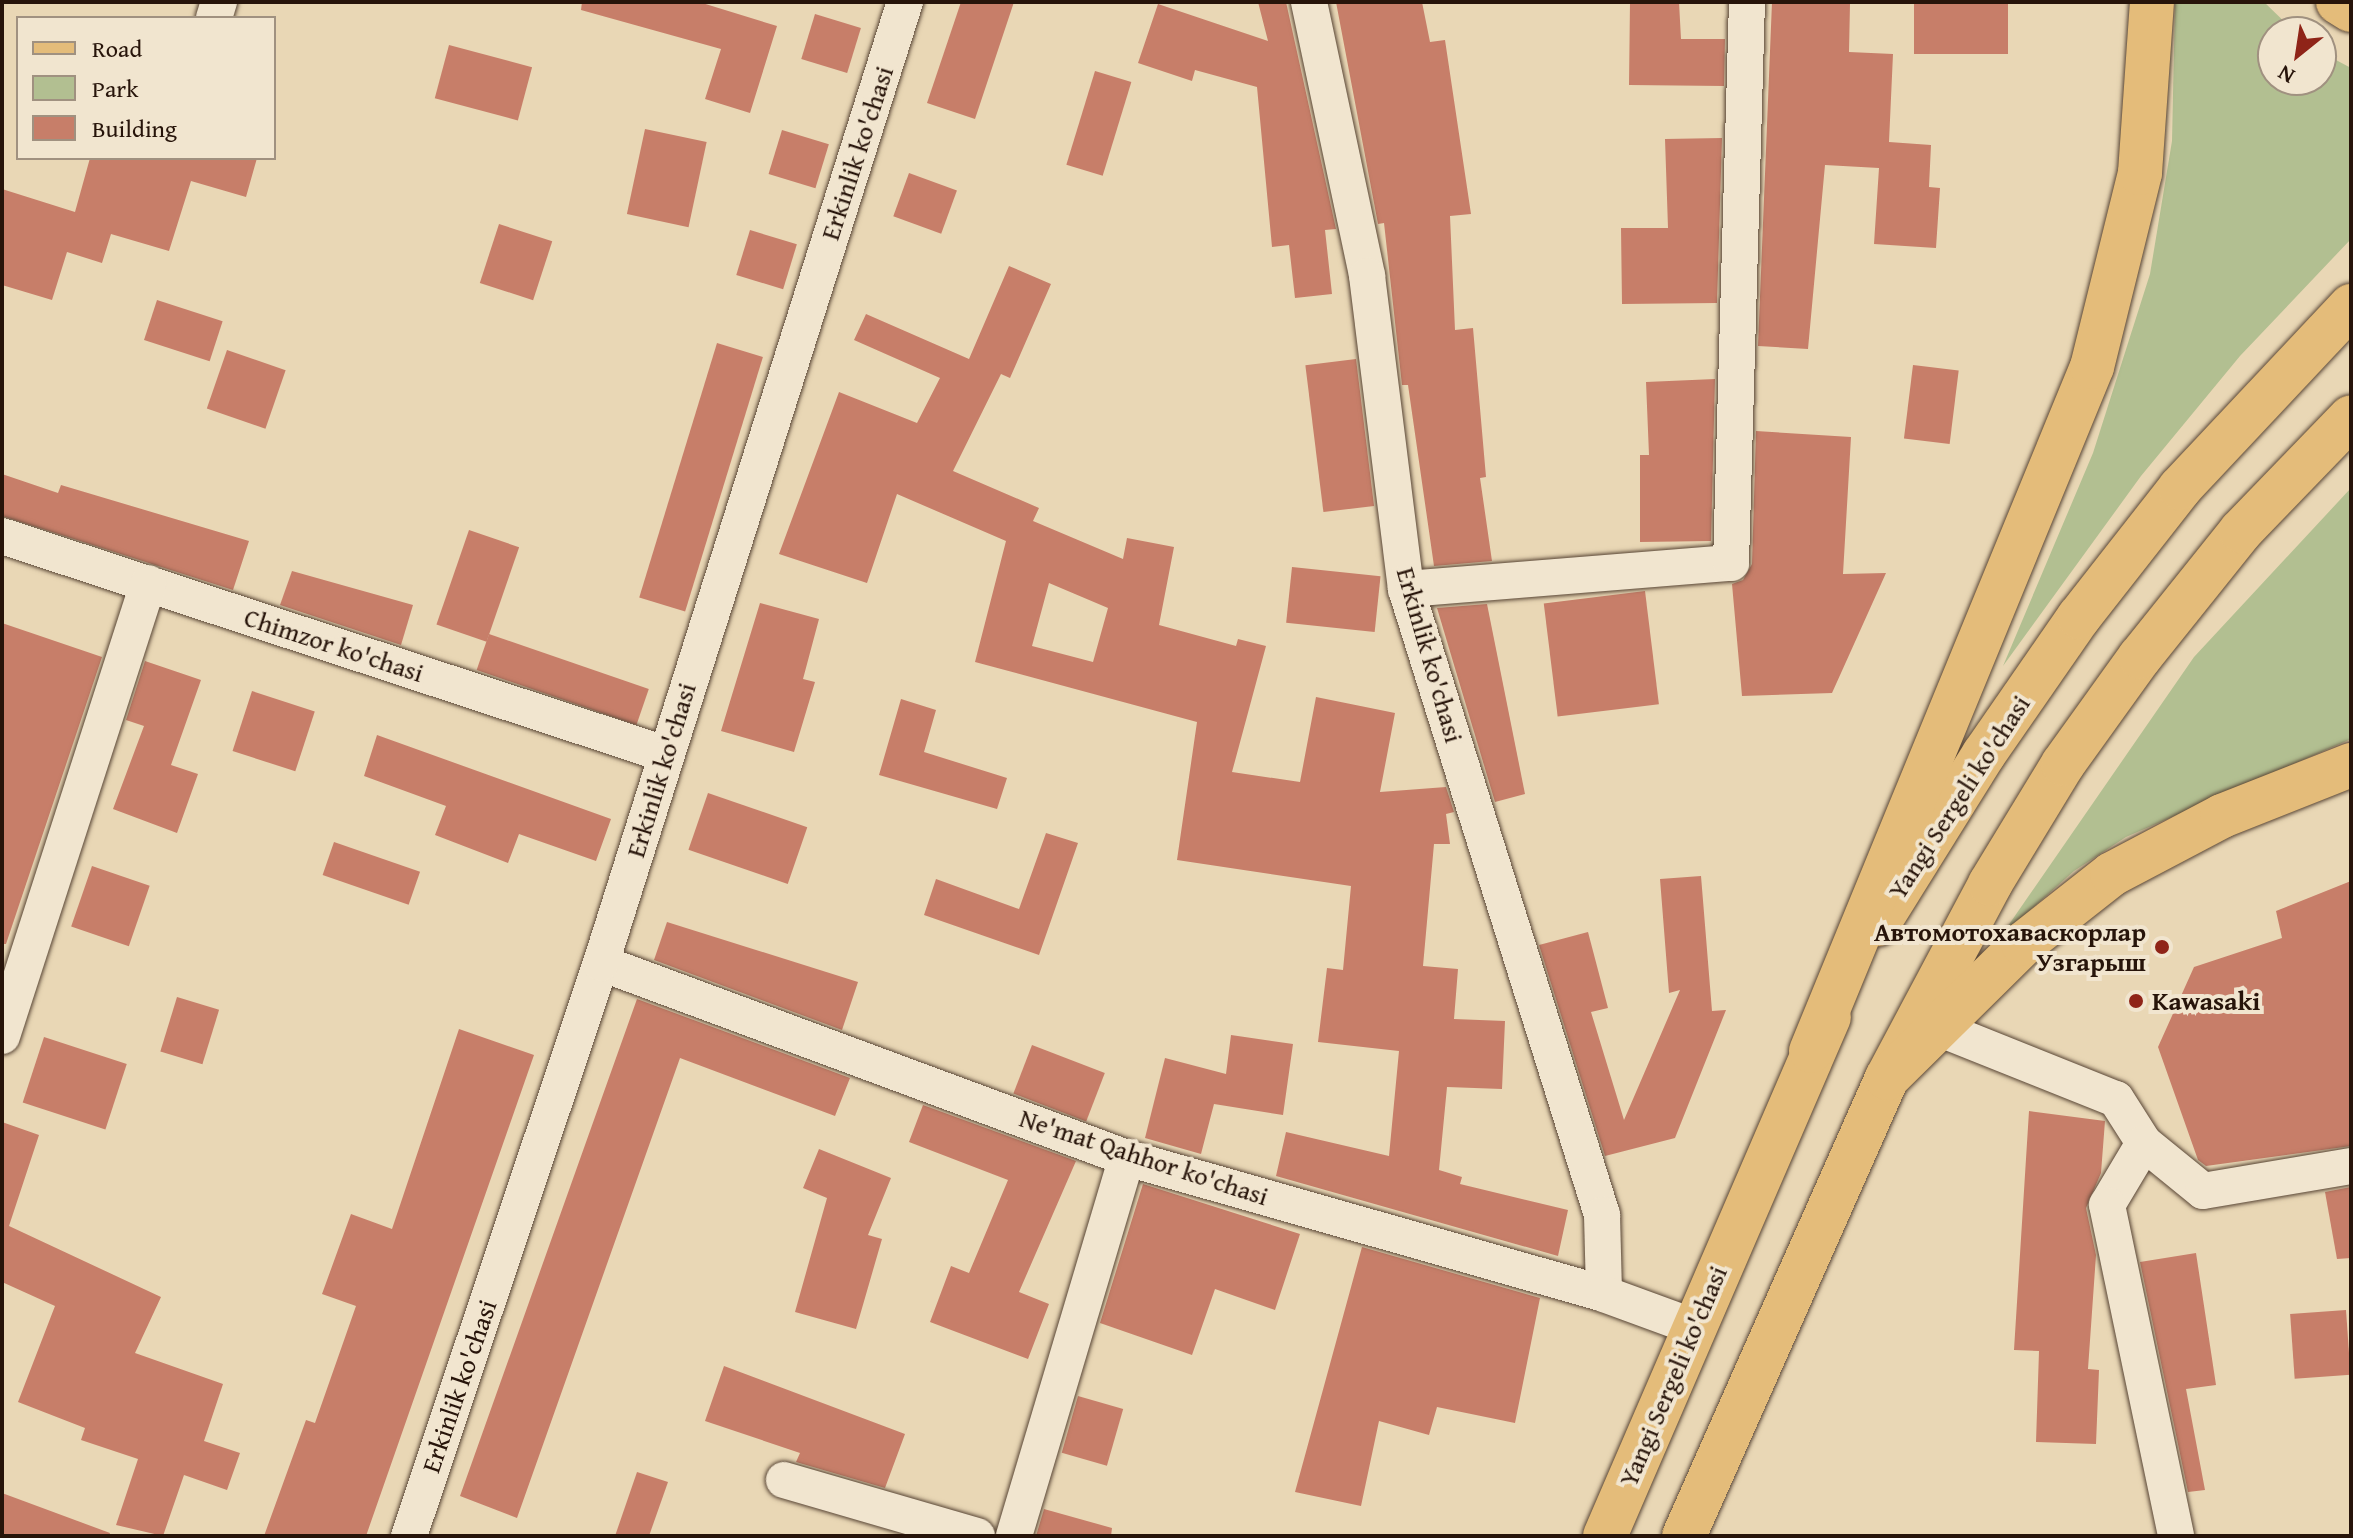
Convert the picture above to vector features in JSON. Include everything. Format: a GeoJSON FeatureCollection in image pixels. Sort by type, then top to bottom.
{"type":"FeatureCollection","features":[{"type":"Feature","properties":{"kind":"main road"},"geometry":{"type":"LineString","coordinates":[[1811,1051],[2092,367],[2115,294],[2140,173],[2152,2]]}},
{"type":"Feature","properties":{"kind":"main road"},"geometry":{"type":"LineString","coordinates":[[2338,2],[2351,10]]}},
{"type":"Feature","properties":{"kind":"main road","name":"Yangi Sergeli ko'chasi"},"geometry":{"type":"LineString","coordinates":[[1605,1536],[1811,1051],[1893,897],[2079,617],[2180,488],[2351,306]]}},
{"type":"Feature","properties":{"kind":"main road"},"geometry":{"type":"LineString","coordinates":[[1684,1536],[1887,1078],[1928,1023],[1990,884],[2071,752],[2241,531],[2351,417]]}},
{"type":"Feature","properties":{"kind":"main road"},"geometry":{"type":"LineString","coordinates":[[1928,1023],[2112,874],[2222,816],[2351,765]]}},
{"type":"Feature","properties":{"kind":"street","name":"Erkinlik ko'chasi"},"geometry":{"type":"LineString","coordinates":[[409,1536],[601,963],[905,2]]}},
{"type":"Feature","properties":{"kind":"street","name":"Erkinlik ko'chasi"},"geometry":{"type":"LineString","coordinates":[[1309,2],[1367,276],[1406,589],[1602,1215],[1604,1294]]}},
{"type":"Feature","properties":{"kind":"street"},"geometry":{"type":"LineString","coordinates":[[1406,589],[1731,563],[1747,2]]}},
{"type":"Feature","properties":{"kind":"street","name":"Chimzor ko'chasi"},"geometry":{"type":"LineString","coordinates":[[2,536],[665,754]]}},
{"type":"Feature","properties":{"kind":"street"},"geometry":{"type":"LineString","coordinates":[[2,1036],[148,583]]}},
{"type":"Feature","properties":{"kind":"street","name":"Ne'mat Qahhor ko'chasi"},"geometry":{"type":"LineString","coordinates":[[601,963],[1127,1158],[1604,1294],[1694,1327]]}},
{"type":"Feature","properties":{"kind":"street"},"geometry":{"type":"LineString","coordinates":[[1928,1023],[2116,1099],[2144,1143],[2203,1191],[2351,1166]]}},
{"type":"Feature","properties":{"kind":"street"},"geometry":{"type":"LineString","coordinates":[[2144,1143],[2107,1205],[2176,1536]]}},
{"type":"Feature","properties":{"kind":"street"},"geometry":{"type":"LineString","coordinates":[[1014,1536],[1127,1158]]}},
{"type":"Feature","properties":{"kind":"street"},"geometry":{"type":"LineString","coordinates":[[784,1480],[977,1536]]}},
{"type":"Feature","properties":{"kind":"green space"},"geometry":{"type":"Polygon","coordinates":[[[2175,2],[2264,2],[2278,16],[2257,16],[2257,96],[2337,96],[2337,61],[2351,68],[2351,239],[2240,356],[2141,476],[2003,666],[2093,453],[2150,274],[2172,141],[2175,2]]]}},
{"type":"Feature","properties":{"kind":"green space"},"geometry":{"type":"Polygon","coordinates":[[[2351,488],[2351,739],[2126,837],[2074,871],[2001,936],[2194,657],[2351,488]]]}},
{"type":"Feature","properties":{"kind":"building"},"geometry":{"type":"Polygon","coordinates":[[[582,2],[699,2],[777,26],[750,113],[705,99],[721,49],[581,10],[582,2]]]}},
{"type":"Feature","properties":{"kind":"building"},"geometry":{"type":"Polygon","coordinates":[[[961,2],[1014,2],[975,119],[927,103],[961,2]]]}},
{"type":"Feature","properties":{"kind":"building"},"geometry":{"type":"Polygon","coordinates":[[[1258,2],[1286,2],[1336,229],[1325,230],[1332,294],[1295,298],[1289,245],[1272,247],[1257,87],[1195,70],[1192,81],[1138,63],[1158,4],[1268,41],[1258,2]]]}},
{"type":"Feature","properties":{"kind":"building"},"geometry":{"type":"Polygon","coordinates":[[[1336,2],[1422,2],[1430,42],[1445,40],[1471,214],[1450,216],[1455,330],[1473,328],[1486,477],[1480,478],[1492,561],[1434,566],[1408,385],[1402,385],[1384,223],[1378,224],[1336,2]]]}},
{"type":"Feature","properties":{"kind":"building"},"geometry":{"type":"Polygon","coordinates":[[[1630,2],[1679,2],[1681,39],[1725,39],[1724,86],[1629,85],[1630,2]]]}},
{"type":"Feature","properties":{"kind":"building"},"geometry":{"type":"Polygon","coordinates":[[[1772,2],[1850,4],[1849,52],[1893,54],[1889,142],[1931,145],[1929,187],[1940,188],[1936,248],[1874,244],[1879,168],[1825,165],[1808,349],[1758,346],[1772,2]]]}},
{"type":"Feature","properties":{"kind":"building"},"geometry":{"type":"Polygon","coordinates":[[[1914,2],[2008,2],[2008,54],[1914,54],[1914,2]]]}},
{"type":"Feature","properties":{"kind":"building"},"geometry":{"type":"Polygon","coordinates":[[[815,14],[861,28],[847,73],[801,59],[815,14]]]}},
{"type":"Feature","properties":{"kind":"building"},"geometry":{"type":"Polygon","coordinates":[[[449,45],[532,67],[518,120],[435,98],[449,45]]]}},
{"type":"Feature","properties":{"kind":"building"},"geometry":{"type":"Polygon","coordinates":[[[1095,71],[1131,82],[1103,176],[1066,165],[1095,71]]]}},
{"type":"Feature","properties":{"kind":"building"},"geometry":{"type":"Polygon","coordinates":[[[645,129],[707,142],[689,227],[627,214],[645,129]]]}},
{"type":"Feature","properties":{"kind":"building"},"geometry":{"type":"Polygon","coordinates":[[[782,130],[829,144],[815,188],[769,174],[782,130]]]}},
{"type":"Feature","properties":{"kind":"building"},"geometry":{"type":"Polygon","coordinates":[[[1722,138],[1717,303],[1622,304],[1621,228],[1668,228],[1665,139],[1722,138]]]}},
{"type":"Feature","properties":{"kind":"building"},"geometry":{"type":"Polygon","coordinates":[[[89,160],[256,160],[246,197],[191,181],[169,251],[111,234],[102,263],[67,252],[52,300],[2,285],[2,189],[75,212],[89,160]]]}},
{"type":"Feature","properties":{"kind":"building"},"geometry":{"type":"Polygon","coordinates":[[[909,173],[957,190],[941,234],[893,216],[909,173]]]}},
{"type":"Feature","properties":{"kind":"building"},"geometry":{"type":"Polygon","coordinates":[[[499,224],[552,241],[533,300],[480,283],[499,224]]]}},
{"type":"Feature","properties":{"kind":"building"},"geometry":{"type":"Polygon","coordinates":[[[750,230],[797,244],[783,289],[736,275],[750,230]]]}},
{"type":"Feature","properties":{"kind":"building"},"geometry":{"type":"Polygon","coordinates":[[[1009,266],[1051,284],[1010,378],[1001,374],[953,471],[1039,508],[1033,521],[1123,559],[1127,538],[1174,547],[1159,625],[1236,646],[1238,639],[1266,646],[1232,772],[1300,782],[1316,697],[1395,713],[1380,792],[1446,787],[1454,812],[1446,814],[1450,844],[1434,844],[1423,966],[1458,969],[1454,1019],[1505,1021],[1502,1089],[1447,1087],[1439,1170],[1462,1177],[1460,1184],[1568,1210],[1558,1256],[1276,1176],[1286,1132],[1389,1156],[1399,1051],[1318,1042],[1327,968],[1343,970],[1351,886],[1177,860],[1197,722],[975,662],[1006,541],[897,494],[867,583],[779,554],[839,392],[917,423],[940,378],[854,340],[866,314],[969,359],[1009,266]],[[1049,583],[1032,646],[1093,662],[1108,608],[1049,583]]]}},
{"type":"Feature","properties":{"kind":"building"},"geometry":{"type":"Polygon","coordinates":[[[157,300],[223,321],[210,361],[144,340],[157,300]]]}},
{"type":"Feature","properties":{"kind":"building"},"geometry":{"type":"Polygon","coordinates":[[[717,343],[763,357],[685,611],[639,597],[717,343]]]}},
{"type":"Feature","properties":{"kind":"building"},"geometry":{"type":"Polygon","coordinates":[[[227,350],[286,370],[265,429],[207,409],[227,350]]]}},
{"type":"Feature","properties":{"kind":"building"},"geometry":{"type":"Polygon","coordinates":[[[1356,359],[1374,506],[1323,512],[1305,365],[1356,359]]]}},
{"type":"Feature","properties":{"kind":"building"},"geometry":{"type":"Polygon","coordinates":[[[1913,365],[1959,371],[1950,444],[1904,438],[1913,365]]]}},
{"type":"Feature","properties":{"kind":"building"},"geometry":{"type":"Polygon","coordinates":[[[1715,379],[1711,541],[1640,542],[1640,455],[1649,455],[1646,382],[1715,379]]]}},
{"type":"Feature","properties":{"kind":"building"},"geometry":{"type":"Polygon","coordinates":[[[1756,431],[1851,437],[1843,574],[1886,573],[1832,693],[1742,696],[1732,584],[1743,580],[1752,564],[1756,431]]]}},
{"type":"Feature","properties":{"kind":"building"},"geometry":{"type":"Polygon","coordinates":[[[2,474],[58,493],[61,485],[249,541],[233,590],[2,516],[2,474]]]}},
{"type":"Feature","properties":{"kind":"building"},"geometry":{"type":"Polygon","coordinates":[[[469,530],[519,547],[487,642],[436,625],[469,530]]]}},
{"type":"Feature","properties":{"kind":"building"},"geometry":{"type":"Polygon","coordinates":[[[1292,567],[1381,576],[1375,632],[1286,623],[1292,567]]]}},
{"type":"Feature","properties":{"kind":"building"},"geometry":{"type":"Polygon","coordinates":[[[292,571],[413,605],[401,645],[280,605],[292,571]]]}},
{"type":"Feature","properties":{"kind":"building"},"geometry":{"type":"Polygon","coordinates":[[[1645,591],[1659,704],[1558,717],[1544,603],[1645,591]]]}},
{"type":"Feature","properties":{"kind":"building"},"geometry":{"type":"Polygon","coordinates":[[[760,603],[819,619],[803,679],[815,682],[794,752],[721,731],[760,603]]]}},
{"type":"Feature","properties":{"kind":"building"},"geometry":{"type":"Polygon","coordinates":[[[1487,604],[1525,794],[1495,802],[1437,608],[1487,604]]]}},
{"type":"Feature","properties":{"kind":"building"},"geometry":{"type":"Polygon","coordinates":[[[2,623],[102,657],[6,944],[2,944],[2,623]]]}},
{"type":"Feature","properties":{"kind":"building"},"geometry":{"type":"Polygon","coordinates":[[[489,634],[649,689],[636,725],[477,670],[489,634]]]}},
{"type":"Feature","properties":{"kind":"building"},"geometry":{"type":"Polygon","coordinates":[[[145,661],[201,680],[171,765],[198,774],[177,833],[113,809],[144,726],[126,720],[145,661]]]}},
{"type":"Feature","properties":{"kind":"building"},"geometry":{"type":"Polygon","coordinates":[[[252,691],[315,711],[295,771],[233,751],[252,691]]]}},
{"type":"Feature","properties":{"kind":"building"},"geometry":{"type":"Polygon","coordinates":[[[901,699],[936,710],[924,752],[1007,778],[997,809],[879,775],[901,699]]]}},
{"type":"Feature","properties":{"kind":"building"},"geometry":{"type":"Polygon","coordinates":[[[377,735],[611,819],[596,861],[519,834],[508,863],[435,835],[446,806],[364,776],[377,735]]]}},
{"type":"Feature","properties":{"kind":"building"},"geometry":{"type":"Polygon","coordinates":[[[708,793],[807,827],[788,884],[688,850],[708,793]]]}},
{"type":"Feature","properties":{"kind":"building"},"geometry":{"type":"Polygon","coordinates":[[[1046,833],[1078,843],[1039,955],[924,915],[936,879],[1019,909],[1046,833]]]}},
{"type":"Feature","properties":{"kind":"building"},"geometry":{"type":"Polygon","coordinates":[[[334,842],[420,872],[409,905],[323,875],[334,842]]]}},
{"type":"Feature","properties":{"kind":"building"},"geometry":{"type":"Polygon","coordinates":[[[92,866],[150,886],[129,946],[71,927],[92,866]]]}},
{"type":"Feature","properties":{"kind":"building"},"geometry":{"type":"Polygon","coordinates":[[[1701,876],[1712,1011],[1726,1010],[1675,1138],[1605,1156],[1539,945],[1588,932],[1608,1008],[1591,1012],[1624,1120],[1680,990],[1669,993],[1660,879],[1701,876]]]}},
{"type":"Feature","properties":{"kind":"building"},"geometry":{"type":"Polygon","coordinates":[[[2351,881],[2351,1146],[2206,1166],[2198,1160],[2158,1047],[2194,967],[2282,938],[2276,911],[2351,881]]]}},
{"type":"Feature","properties":{"kind":"building"},"geometry":{"type":"Polygon","coordinates":[[[667,922],[858,982],[842,1030],[654,960],[667,922]]]}},
{"type":"Feature","properties":{"kind":"building"},"geometry":{"type":"Polygon","coordinates":[[[177,997],[219,1010],[202,1064],[160,1052],[177,997]]]}},
{"type":"Feature","properties":{"kind":"building"},"geometry":{"type":"Polygon","coordinates":[[[637,999],[850,1078],[835,1116],[680,1058],[517,1518],[460,1496],[637,999]]]}},
{"type":"Feature","properties":{"kind":"building"},"geometry":{"type":"Polygon","coordinates":[[[459,1029],[534,1055],[366,1536],[264,1536],[306,1420],[315,1423],[356,1306],[322,1294],[351,1214],[392,1229],[459,1029]]]}},
{"type":"Feature","properties":{"kind":"building"},"geometry":{"type":"Polygon","coordinates":[[[1231,1035],[1293,1044],[1283,1115],[1214,1104],[1201,1154],[1145,1138],[1165,1058],[1226,1074],[1231,1035]]]}},
{"type":"Feature","properties":{"kind":"building"},"geometry":{"type":"Polygon","coordinates":[[[44,1037],[127,1064],[105,1130],[23,1103],[44,1037]]]}},
{"type":"Feature","properties":{"kind":"building"},"geometry":{"type":"Polygon","coordinates":[[[1032,1045],[1105,1073],[1086,1121],[1013,1094],[1032,1045]]]}},
{"type":"Feature","properties":{"kind":"building"},"geometry":{"type":"Polygon","coordinates":[[[923,1105],[1076,1161],[1019,1292],[1049,1304],[1028,1359],[930,1322],[951,1266],[969,1273],[1008,1180],[909,1142],[923,1105]]]}},
{"type":"Feature","properties":{"kind":"building"},"geometry":{"type":"Polygon","coordinates":[[[2029,1111],[2105,1121],[2101,1173],[2086,1208],[2096,1255],[2088,1369],[2099,1370],[2096,1444],[2036,1442],[2039,1351],[2014,1350],[2029,1111]]]}},
{"type":"Feature","properties":{"kind":"building"},"geometry":{"type":"Polygon","coordinates":[[[2,1122],[39,1135],[9,1226],[161,1297],[135,1353],[223,1384],[204,1441],[240,1453],[227,1490],[184,1475],[163,1536],[116,1525],[138,1459],[81,1440],[85,1428],[18,1402],[55,1306],[2,1282],[2,1122]]]}},
{"type":"Feature","properties":{"kind":"building"},"geometry":{"type":"Polygon","coordinates":[[[819,1149],[891,1178],[868,1235],[882,1239],[856,1329],[795,1312],[827,1198],[803,1188],[819,1149]]]}},
{"type":"Feature","properties":{"kind":"building"},"geometry":{"type":"Polygon","coordinates":[[[1143,1184],[1300,1234],[1275,1310],[1215,1289],[1192,1355],[1100,1323],[1143,1184]]]}},
{"type":"Feature","properties":{"kind":"building"},"geometry":{"type":"Polygon","coordinates":[[[2351,1187],[2351,1258],[2337,1259],[2325,1192],[2351,1187]]]}},
{"type":"Feature","properties":{"kind":"building"},"geometry":{"type":"Polygon","coordinates":[[[1362,1247],[1540,1298],[1515,1423],[1437,1407],[1429,1435],[1379,1421],[1361,1506],[1295,1492],[1362,1247]]]}},
{"type":"Feature","properties":{"kind":"building"},"geometry":{"type":"Polygon","coordinates":[[[2196,1253],[2216,1385],[2186,1389],[2205,1490],[2188,1492],[2140,1262],[2196,1253]]]}},
{"type":"Feature","properties":{"kind":"building"},"geometry":{"type":"Polygon","coordinates":[[[2346,1310],[2351,1375],[2295,1379],[2290,1314],[2346,1310]]]}},
{"type":"Feature","properties":{"kind":"building"},"geometry":{"type":"Polygon","coordinates":[[[724,1366],[905,1434],[885,1488],[796,1462],[800,1453],[705,1421],[724,1366]]]}},
{"type":"Feature","properties":{"kind":"building"},"geometry":{"type":"Polygon","coordinates":[[[1078,1396],[1123,1409],[1107,1466],[1062,1453],[1078,1396]]]}},
{"type":"Feature","properties":{"kind":"building"},"geometry":{"type":"Polygon","coordinates":[[[637,1472],[668,1482],[649,1536],[615,1536],[637,1472]]]}},
{"type":"Feature","properties":{"kind":"building"},"geometry":{"type":"Polygon","coordinates":[[[2,1493],[110,1533],[109,1536],[2,1536],[2,1493]]]}},
{"type":"Feature","properties":{"kind":"building"},"geometry":{"type":"Polygon","coordinates":[[[1044,1509],[1112,1528],[1111,1536],[1036,1536],[1044,1509]]]}},
{"type":"Feature","properties":{"kind":"place","name":"Автомотохаваскорлар Узгарыш"},"geometry":{"type":"Point","coordinates":[2162,947]}},
{"type":"Feature","properties":{"kind":"place","name":"Kawasaki"},"geometry":{"type":"Point","coordinates":[2136,1001]}}]}
